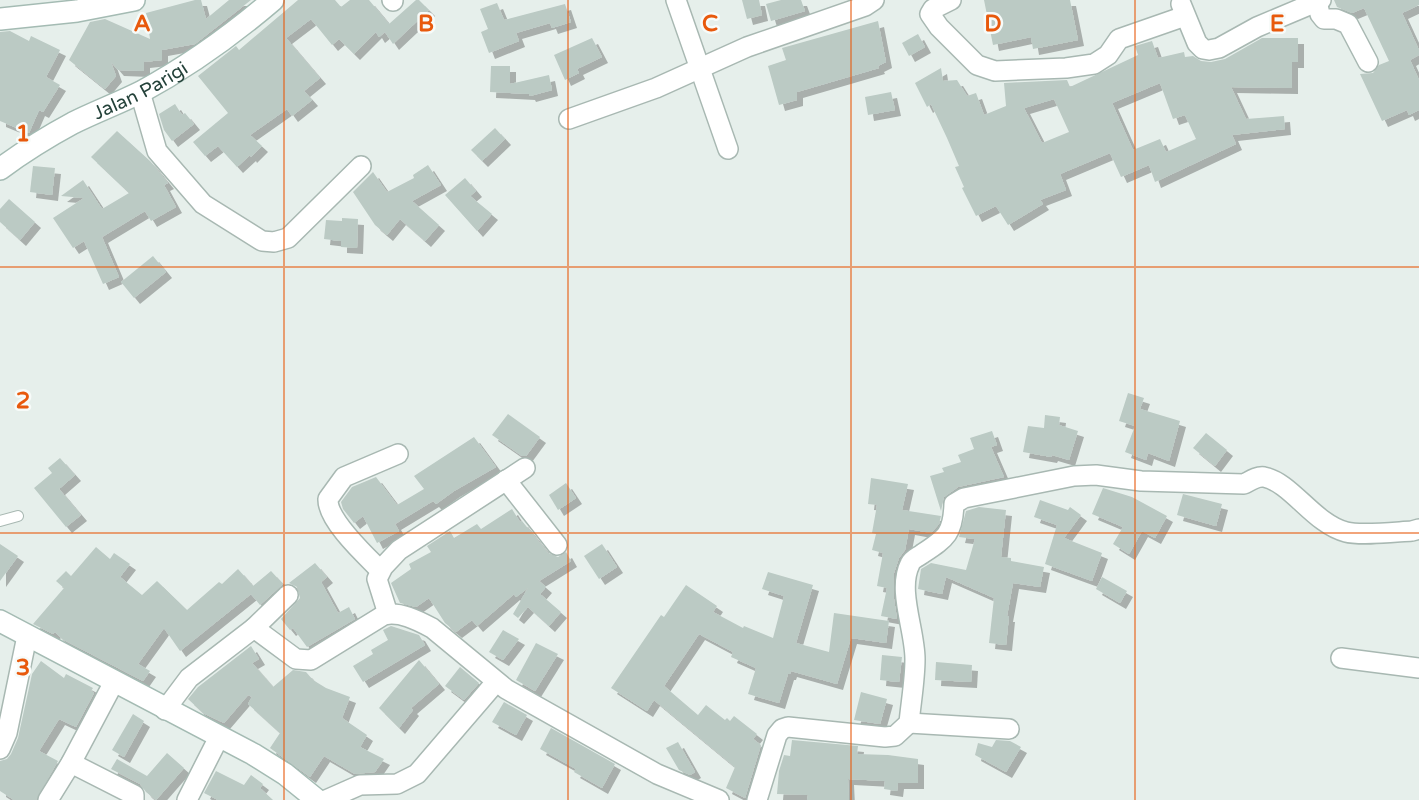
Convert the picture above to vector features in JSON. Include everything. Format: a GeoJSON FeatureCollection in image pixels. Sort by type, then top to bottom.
{"type":"FeatureCollection","features":[{"type":"Feature","properties":{"kind":"street"},"geometry":{"type":"LineString","coordinates":[[0,19],[77,11],[134,0]]}},
{"type":"Feature","properties":{"kind":"street","name":"Jalan Parigi"},"geometry":{"type":"LineString","coordinates":[[0,169],[29,148],[73,123],[140,92],[209,51],[273,0]]}},
{"type":"Feature","properties":{"kind":"street"},"geometry":{"type":"LineString","coordinates":[[676,0],[728,149]]}},
{"type":"Feature","properties":{"kind":"street"},"geometry":{"type":"LineString","coordinates":[[569,118],[656,88],[747,47],[865,6],[874,0]]}},
{"type":"Feature","properties":{"kind":"street"},"geometry":{"type":"LineString","coordinates":[[950,0],[933,9],[930,14],[939,27],[977,65],[995,71],[1094,64],[1108,55],[1119,39],[1183,5],[1197,43],[1203,49],[1219,48],[1257,27],[1319,1],[1320,14],[1324,19],[1336,19],[1348,24],[1368,62]]}},
{"type":"Feature","properties":{"kind":"street"},"geometry":{"type":"LineString","coordinates":[[140,92],[157,151],[203,204],[261,241],[274,242],[288,238],[361,166]]}},
{"type":"Feature","properties":{"kind":"street"},"geometry":{"type":"LineString","coordinates":[[380,570],[339,525],[329,509],[328,499],[344,477],[398,454]]}},
{"type":"Feature","properties":{"kind":"street"},"geometry":{"type":"LineString","coordinates":[[388,614],[377,579],[380,570],[399,550],[524,468]]}},
{"type":"Feature","properties":{"kind":"street"},"geometry":{"type":"LineString","coordinates":[[757,800],[777,735],[782,729],[788,727],[885,737],[895,736],[909,723],[915,661],[914,633],[905,594],[911,561],[947,536],[953,523],[954,504],[979,493],[1074,476],[1244,484],[1256,477],[1265,477],[1281,485],[1317,518],[1346,532],[1419,529]]}},
{"type":"Feature","properties":{"kind":"street"},"geometry":{"type":"LineString","coordinates":[[506,480],[557,545]]}},
{"type":"Feature","properties":{"kind":"street"},"geometry":{"type":"LineString","coordinates":[[165,710],[189,678],[254,628],[288,595]]}},
{"type":"Feature","properties":{"kind":"street"},"geometry":{"type":"LineString","coordinates":[[254,628],[296,659],[311,660],[388,614],[393,613],[418,621],[432,628],[496,682],[696,796],[719,800]]}},
{"type":"Feature","properties":{"kind":"street"},"geometry":{"type":"LineString","coordinates":[[0,621],[285,774],[317,800]]}},
{"type":"Feature","properties":{"kind":"street"},"geometry":{"type":"LineString","coordinates":[[0,749],[7,733],[27,636]]}},
{"type":"Feature","properties":{"kind":"street"},"geometry":{"type":"LineString","coordinates":[[1341,658],[1419,668]]}},
{"type":"Feature","properties":{"kind":"street"},"geometry":{"type":"LineString","coordinates":[[48,800],[114,682]]}},
{"type":"Feature","properties":{"kind":"street"},"geometry":{"type":"LineString","coordinates":[[326,800],[360,785],[397,784],[418,774],[496,682]]}},
{"type":"Feature","properties":{"kind":"street"},"geometry":{"type":"LineString","coordinates":[[909,723],[1009,729]]}},
{"type":"Feature","properties":{"kind":"street"},"geometry":{"type":"LineString","coordinates":[[187,800],[219,737]]}},
{"type":"Feature","properties":{"kind":"street"},"geometry":{"type":"LineString","coordinates":[[71,763],[134,795],[134,800]]}},
{"type":"Feature","properties":{"kind":"lane"},"geometry":{"type":"LineString","coordinates":[[0,521],[18,516]]}},
{"type":"Feature","properties":{"kind":"building"},"geometry":{"type":"Polygon","coordinates":[[[201,0],[206,19],[229,0],[251,0],[195,44],[162,50],[162,60],[144,62],[144,71],[118,70],[111,62],[116,76],[105,89],[69,60],[90,22],[105,19],[150,39],[146,13],[201,0]]]}},
{"type":"Feature","properties":{"kind":"building"},"geometry":{"type":"Polygon","coordinates":[[[298,0],[335,0],[341,7],[350,0],[369,0],[389,24],[416,0],[429,10],[393,44],[385,32],[379,37],[376,32],[354,54],[339,39],[332,45],[311,19],[286,38],[320,78],[304,91],[312,100],[292,116],[287,109],[250,135],[262,146],[237,167],[218,146],[205,156],[193,142],[228,113],[198,76],[236,46],[239,50],[298,0]]]}},
{"type":"Feature","properties":{"kind":"building"},"geometry":{"type":"Polygon","coordinates":[[[742,0],[759,0],[762,15],[747,19],[742,0]]]}},
{"type":"Feature","properties":{"kind":"building"},"geometry":{"type":"Polygon","coordinates":[[[781,0],[801,0],[805,11],[771,21],[766,4],[781,0]]]}},
{"type":"Feature","properties":{"kind":"building"},"geometry":{"type":"Polygon","coordinates":[[[984,0],[1070,0],[1078,40],[1033,49],[1031,37],[993,45],[984,0]]]}},
{"type":"Feature","properties":{"kind":"building"},"geometry":{"type":"Polygon","coordinates":[[[1334,0],[1419,0],[1419,5],[1402,13],[1419,50],[1419,55],[1410,60],[1419,80],[1419,110],[1409,115],[1407,110],[1382,121],[1360,74],[1373,73],[1379,65],[1389,61],[1364,8],[1352,13],[1337,7],[1334,0]]]}},
{"type":"Feature","properties":{"kind":"building"},"geometry":{"type":"Polygon","coordinates":[[[497,3],[504,20],[565,4],[571,22],[552,28],[550,23],[516,33],[519,41],[489,53],[481,32],[488,29],[480,9],[497,3]]]}},
{"type":"Feature","properties":{"kind":"building"},"geometry":{"type":"Polygon","coordinates":[[[878,21],[886,62],[878,66],[879,68],[797,92],[797,100],[779,105],[768,66],[786,60],[782,48],[878,21]]]}},
{"type":"Feature","properties":{"kind":"building"},"geometry":{"type":"Polygon","coordinates":[[[10,31],[29,41],[31,36],[60,50],[46,77],[60,85],[43,112],[39,110],[29,133],[0,121],[0,32],[10,31]]]}},
{"type":"Feature","properties":{"kind":"building"},"geometry":{"type":"Polygon","coordinates":[[[918,34],[925,47],[909,56],[902,43],[918,34]]]}},
{"type":"Feature","properties":{"kind":"building"},"geometry":{"type":"Polygon","coordinates":[[[592,38],[602,57],[577,69],[579,73],[565,80],[554,55],[592,38]]]}},
{"type":"Feature","properties":{"kind":"building"},"geometry":{"type":"Polygon","coordinates":[[[1262,38],[1298,38],[1298,62],[1292,62],[1292,88],[1231,87],[1246,119],[1284,116],[1285,129],[1232,135],[1236,144],[1155,182],[1149,165],[1121,177],[1110,153],[1060,174],[1066,190],[1040,200],[1043,204],[1008,225],[996,206],[976,216],[962,188],[964,187],[955,167],[959,166],[947,138],[931,104],[927,107],[915,83],[941,68],[943,81],[957,80],[967,96],[976,93],[984,115],[1006,106],[1004,83],[1067,80],[1070,87],[1138,55],[1135,46],[1152,41],[1158,58],[1184,52],[1185,57],[1193,56],[1201,61],[1225,59],[1262,38]],[[1160,83],[1112,103],[1133,150],[1160,139],[1166,152],[1196,139],[1185,115],[1173,119],[1160,83]],[[1054,99],[1024,108],[1042,143],[1069,132],[1054,99]]]}},
{"type":"Feature","properties":{"kind":"building"},"geometry":{"type":"Polygon","coordinates":[[[491,66],[510,66],[510,84],[549,75],[552,90],[530,96],[490,92],[491,66]]]}},
{"type":"Feature","properties":{"kind":"building"},"geometry":{"type":"Polygon","coordinates":[[[891,92],[895,110],[868,115],[865,97],[891,92]]]}},
{"type":"Feature","properties":{"kind":"building"},"geometry":{"type":"Polygon","coordinates":[[[175,104],[182,115],[185,113],[194,124],[172,141],[164,130],[159,114],[175,104]]]}},
{"type":"Feature","properties":{"kind":"building"},"geometry":{"type":"Polygon","coordinates":[[[495,128],[505,139],[482,161],[471,150],[495,128]]]}},
{"type":"Feature","properties":{"kind":"building"},"geometry":{"type":"Polygon","coordinates":[[[117,131],[150,161],[168,183],[164,185],[176,207],[151,221],[145,211],[102,237],[119,277],[103,284],[84,241],[73,248],[53,218],[84,198],[61,196],[83,180],[102,209],[129,193],[91,157],[117,131]]]}},
{"type":"Feature","properties":{"kind":"building"},"geometry":{"type":"Polygon","coordinates":[[[428,165],[441,185],[412,201],[439,225],[425,241],[400,219],[387,235],[375,225],[353,192],[373,172],[387,192],[414,178],[413,175],[428,165]]]}},
{"type":"Feature","properties":{"kind":"building"},"geometry":{"type":"Polygon","coordinates":[[[33,166],[55,168],[52,195],[30,192],[33,166]]]}},
{"type":"Feature","properties":{"kind":"building"},"geometry":{"type":"Polygon","coordinates":[[[465,178],[476,191],[470,196],[492,214],[477,231],[445,195],[465,178]]]}},
{"type":"Feature","properties":{"kind":"building"},"geometry":{"type":"Polygon","coordinates":[[[9,199],[35,222],[20,240],[0,222],[0,209],[9,199]]]}},
{"type":"Feature","properties":{"kind":"building"},"geometry":{"type":"Polygon","coordinates":[[[342,218],[358,219],[357,248],[341,247],[341,241],[324,239],[326,220],[342,221],[342,218]]]}},
{"type":"Feature","properties":{"kind":"building"},"geometry":{"type":"Polygon","coordinates":[[[153,256],[166,272],[134,298],[121,282],[153,256]]]}},
{"type":"Feature","properties":{"kind":"building"},"geometry":{"type":"Polygon","coordinates":[[[1128,393],[1144,398],[1140,409],[1180,421],[1169,461],[1148,453],[1146,460],[1125,452],[1135,426],[1119,421],[1128,393]]]}},
{"type":"Feature","properties":{"kind":"building"},"geometry":{"type":"Polygon","coordinates":[[[508,414],[540,437],[526,456],[522,456],[492,435],[508,414]]]}},
{"type":"Feature","properties":{"kind":"building"},"geometry":{"type":"Polygon","coordinates":[[[1045,415],[1060,417],[1059,425],[1078,431],[1069,460],[1023,452],[1028,426],[1044,428],[1045,415]]]}},
{"type":"Feature","properties":{"kind":"building"},"geometry":{"type":"Polygon","coordinates":[[[992,431],[997,445],[991,447],[1004,477],[958,487],[944,497],[941,511],[930,476],[944,472],[942,468],[961,462],[958,455],[974,449],[970,438],[992,431]]]}},
{"type":"Feature","properties":{"kind":"building"},"geometry":{"type":"Polygon","coordinates":[[[1206,433],[1227,450],[1215,466],[1193,448],[1206,433]]]}},
{"type":"Feature","properties":{"kind":"building"},"geometry":{"type":"Polygon","coordinates":[[[474,437],[496,467],[436,504],[433,501],[395,524],[399,531],[377,543],[363,516],[354,523],[343,509],[341,502],[352,487],[376,477],[397,505],[424,489],[414,476],[474,437]]]}},
{"type":"Feature","properties":{"kind":"building"},"geometry":{"type":"Polygon","coordinates":[[[60,458],[75,475],[59,489],[81,515],[66,527],[34,488],[52,473],[48,468],[60,458]]]}},
{"type":"Feature","properties":{"kind":"building"},"geometry":{"type":"Polygon","coordinates":[[[871,478],[908,484],[902,510],[941,516],[939,524],[931,533],[909,529],[905,550],[894,573],[897,619],[881,616],[887,588],[877,586],[883,553],[872,550],[876,534],[872,533],[877,505],[868,504],[871,478]]]}},
{"type":"Feature","properties":{"kind":"building"},"geometry":{"type":"Polygon","coordinates":[[[566,483],[576,498],[558,510],[549,495],[566,483]]]}},
{"type":"Feature","properties":{"kind":"building"},"geometry":{"type":"Polygon","coordinates":[[[1103,488],[1132,497],[1167,516],[1155,538],[1142,531],[1129,554],[1113,544],[1123,527],[1092,514],[1103,488]]]}},
{"type":"Feature","properties":{"kind":"building"},"geometry":{"type":"Polygon","coordinates":[[[1183,494],[1222,504],[1216,526],[1177,515],[1183,494]]]}},
{"type":"Feature","properties":{"kind":"building"},"geometry":{"type":"Polygon","coordinates":[[[1040,500],[1068,510],[1070,507],[1081,515],[1064,538],[1102,553],[1092,581],[1045,564],[1057,525],[1034,517],[1040,500]]]}},
{"type":"Feature","properties":{"kind":"building"},"geometry":{"type":"Polygon","coordinates":[[[979,507],[1006,510],[1001,557],[1044,567],[1040,587],[1013,583],[1007,616],[1006,645],[989,643],[994,598],[946,577],[942,594],[918,589],[921,569],[931,563],[966,570],[975,539],[959,537],[966,511],[979,507]]]}},
{"type":"Feature","properties":{"kind":"building"},"geometry":{"type":"Polygon","coordinates":[[[512,509],[548,553],[558,557],[566,552],[571,561],[539,581],[546,587],[540,594],[561,612],[549,626],[528,607],[518,618],[513,614],[528,588],[516,597],[514,594],[477,626],[472,620],[456,632],[445,623],[429,598],[416,607],[400,603],[391,583],[411,569],[409,564],[431,552],[427,546],[450,531],[454,538],[477,524],[481,529],[512,509]]]}},
{"type":"Feature","properties":{"kind":"building"},"geometry":{"type":"Polygon","coordinates":[[[0,544],[18,556],[0,581],[0,544]]]}},
{"type":"Feature","properties":{"kind":"building"},"geometry":{"type":"Polygon","coordinates":[[[602,544],[617,567],[599,579],[584,556],[602,544]]]}},
{"type":"Feature","properties":{"kind":"building"},"geometry":{"type":"Polygon","coordinates":[[[96,547],[110,559],[114,553],[130,564],[120,577],[142,595],[157,581],[187,610],[238,569],[253,586],[271,571],[283,584],[260,605],[251,594],[180,651],[164,628],[138,664],[150,671],[143,681],[62,639],[55,632],[53,634],[33,624],[64,588],[56,581],[66,571],[71,576],[96,547]]]}},
{"type":"Feature","properties":{"kind":"building"},"geometry":{"type":"Polygon","coordinates":[[[315,563],[327,577],[321,582],[338,613],[349,607],[355,619],[307,647],[293,628],[290,630],[281,619],[300,598],[297,587],[289,583],[315,563]]]}},
{"type":"Feature","properties":{"kind":"building"},"geometry":{"type":"Polygon","coordinates":[[[768,572],[813,585],[796,643],[829,652],[834,613],[889,621],[886,643],[851,638],[837,684],[791,671],[779,703],[748,694],[756,668],[731,657],[733,652],[699,634],[664,686],[698,715],[706,705],[725,720],[727,718],[730,721],[734,716],[757,734],[753,739],[761,745],[745,798],[726,788],[735,767],[654,700],[647,711],[611,688],[661,615],[664,617],[686,585],[717,606],[713,612],[743,628],[744,626],[773,638],[784,596],[762,589],[768,572]]]}},
{"type":"Feature","properties":{"kind":"building"},"geometry":{"type":"Polygon","coordinates":[[[1102,577],[1127,591],[1120,603],[1096,589],[1102,577]]]}},
{"type":"Feature","properties":{"kind":"building"},"geometry":{"type":"Polygon","coordinates":[[[391,626],[419,635],[425,645],[363,682],[353,666],[373,654],[371,650],[388,640],[383,630],[391,626]]]}},
{"type":"Feature","properties":{"kind":"building"},"geometry":{"type":"Polygon","coordinates":[[[503,630],[519,639],[503,660],[489,652],[503,630]]]}},
{"type":"Feature","properties":{"kind":"building"},"geometry":{"type":"Polygon","coordinates":[[[536,643],[558,654],[535,691],[516,680],[536,643]]]}},
{"type":"Feature","properties":{"kind":"building"},"geometry":{"type":"Polygon","coordinates":[[[251,646],[259,659],[252,663],[273,687],[293,670],[306,672],[326,688],[350,697],[342,718],[367,735],[360,747],[384,759],[375,772],[355,774],[324,756],[310,777],[270,748],[280,733],[248,704],[252,697],[248,695],[224,723],[203,713],[188,699],[198,687],[251,646]]]}},
{"type":"Feature","properties":{"kind":"building"},"geometry":{"type":"Polygon","coordinates":[[[882,655],[902,657],[899,682],[880,680],[882,655]]]}},
{"type":"Feature","properties":{"kind":"building"},"geometry":{"type":"Polygon","coordinates":[[[419,660],[439,684],[411,708],[413,710],[399,728],[379,708],[419,660]]]}},
{"type":"Feature","properties":{"kind":"building"},"geometry":{"type":"Polygon","coordinates":[[[41,661],[64,678],[66,674],[93,688],[91,691],[94,693],[76,727],[59,719],[39,751],[58,761],[36,800],[14,800],[0,791],[0,761],[11,754],[18,738],[32,674],[41,661]]]}},
{"type":"Feature","properties":{"kind":"building"},"geometry":{"type":"Polygon","coordinates":[[[936,662],[972,665],[971,682],[935,680],[936,662]]]}},
{"type":"Feature","properties":{"kind":"building"},"geometry":{"type":"Polygon","coordinates":[[[460,667],[479,683],[464,700],[445,686],[460,667]]]}},
{"type":"Feature","properties":{"kind":"building"},"geometry":{"type":"Polygon","coordinates":[[[861,692],[887,699],[880,724],[854,720],[861,692]]]}},
{"type":"Feature","properties":{"kind":"building"},"geometry":{"type":"Polygon","coordinates":[[[504,702],[527,715],[516,735],[492,722],[504,702]]]}},
{"type":"Feature","properties":{"kind":"building"},"geometry":{"type":"Polygon","coordinates":[[[133,714],[144,721],[124,757],[112,750],[133,714]]]}},
{"type":"Feature","properties":{"kind":"building"},"geometry":{"type":"Polygon","coordinates":[[[551,728],[615,764],[602,788],[574,772],[576,769],[540,749],[551,728]]]}},
{"type":"Feature","properties":{"kind":"building"},"geometry":{"type":"Polygon","coordinates":[[[792,740],[858,746],[857,754],[918,759],[918,783],[898,783],[897,791],[884,789],[885,781],[848,779],[849,800],[807,800],[808,795],[777,794],[779,771],[784,755],[790,756],[792,740]]]}},
{"type":"Feature","properties":{"kind":"building"},"geometry":{"type":"Polygon","coordinates":[[[996,740],[1010,741],[1021,747],[1006,772],[975,755],[978,743],[992,747],[996,740]]]}},
{"type":"Feature","properties":{"kind":"building"},"geometry":{"type":"Polygon","coordinates":[[[678,742],[695,772],[690,775],[679,770],[666,748],[678,742]]]}},
{"type":"Feature","properties":{"kind":"building"},"geometry":{"type":"Polygon","coordinates":[[[167,753],[184,768],[156,800],[140,784],[111,769],[117,759],[147,776],[167,753]]]}},
{"type":"Feature","properties":{"kind":"building"},"geometry":{"type":"Polygon","coordinates":[[[216,771],[244,785],[251,775],[263,784],[260,788],[273,800],[218,800],[204,793],[216,771]]]}}]}
